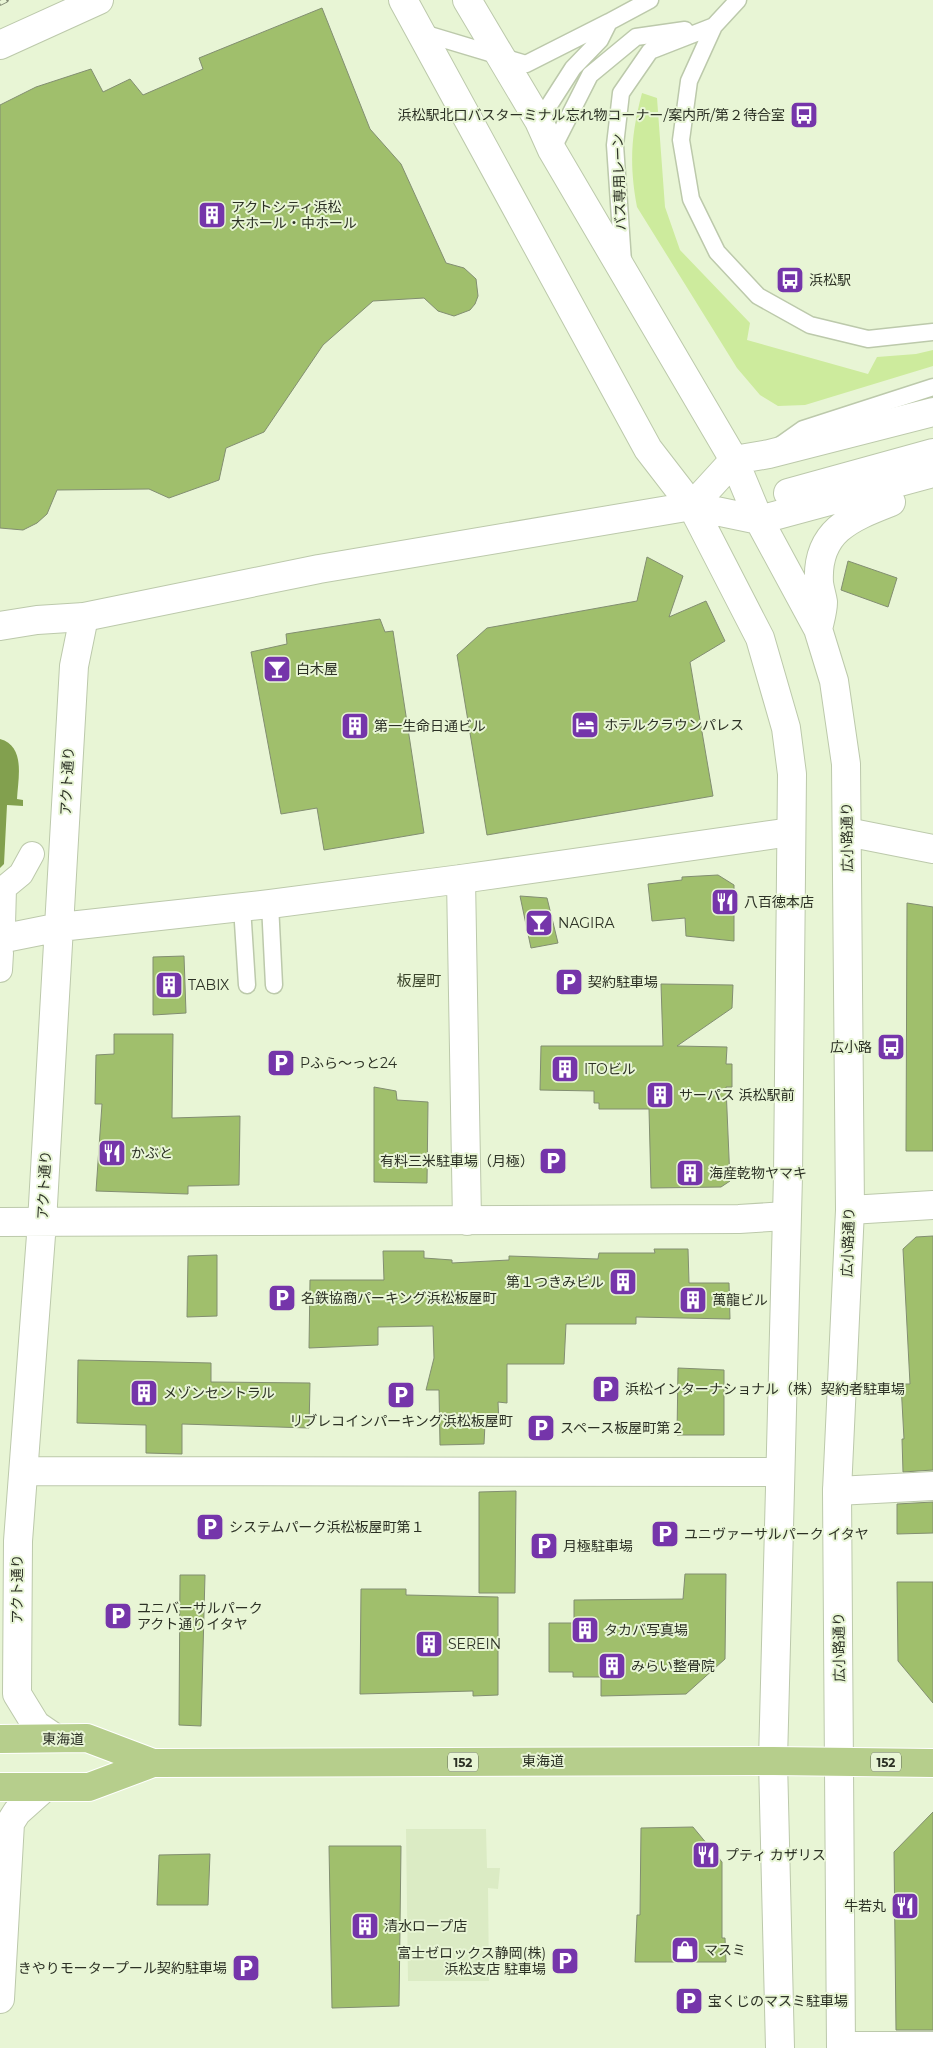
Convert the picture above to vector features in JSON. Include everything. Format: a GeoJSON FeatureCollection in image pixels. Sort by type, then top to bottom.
{"type":"FeatureCollection","features":[{"type":"Feature","properties":{"kind":"highway","name":"東海道"},"geometry":{"type":"LineString","coordinates":[[0,1738],[87,1738],[153,1763]]}},
{"type":"Feature","properties":{"kind":"highway","name":"東海道"},"geometry":{"type":"LineString","coordinates":[[0,1787],[89,1787],[153,1763],[773,1761],[933,1763]]}},
{"type":"Feature","properties":{"kind":"street"},"geometry":{"type":"LineString","coordinates":[[0,45],[99,0]]}},
{"type":"Feature","properties":{"kind":"street"},"geometry":{"type":"LineString","coordinates":[[403,0],[423,33],[648,450],[663,469],[699,498],[760,638],[771,670],[786,728],[792,774],[786,1216],[773,1761],[780,2048]]}},
{"type":"Feature","properties":{"kind":"street","name":"広小路通り"},"geometry":{"type":"LineString","coordinates":[[466,0],[540,121],[552,150],[734,460],[754,509],[818,629],[834,681],[846,764],[850,1210],[836,1491],[840,1762],[841,2047]]}},
{"type":"Feature","properties":{"kind":"street"},"geometry":{"type":"LineString","coordinates":[[699,498],[734,460],[769,454],[929,411]]}},
{"type":"Feature","properties":{"kind":"street"},"geometry":{"type":"LineString","coordinates":[[754,509],[766,498],[803,490],[933,453]]}},
{"type":"Feature","properties":{"kind":"street"},"geometry":{"type":"LineString","coordinates":[[0,626],[37,620],[84,617],[319,569],[699,498],[754,509],[933,474]]}},
{"type":"Feature","properties":{"kind":"street"},"geometry":{"type":"LineString","coordinates":[[818,629],[823,603],[819,583],[821,563],[832,536],[842,524],[856,515],[898,499],[933,490]]}},
{"type":"Feature","properties":{"kind":"street","name":"アクト通り"},"geometry":{"type":"LineString","coordinates":[[55,1738],[36,1725],[26,1712],[17,1694],[18,1541],[42,1222],[74,676],[84,617]]}},
{"type":"Feature","properties":{"kind":"street"},"geometry":{"type":"LineString","coordinates":[[32,854],[21,874],[2,887],[1,947],[60,927],[270,904],[791,832]]}},
{"type":"Feature","properties":{"kind":"street"},"geometry":{"type":"LineString","coordinates":[[847,832],[933,849]]}},
{"type":"Feature","properties":{"kind":"street"},"geometry":{"type":"LineString","coordinates":[[461,879],[467,1221]]}},
{"type":"Feature","properties":{"kind":"street"},"geometry":{"type":"LineString","coordinates":[[850,1210],[933,1205]]}},
{"type":"Feature","properties":{"kind":"street"},"geometry":{"type":"LineString","coordinates":[[0,1222],[739,1219],[786,1216]]}},
{"type":"Feature","properties":{"kind":"street"},"geometry":{"type":"LineString","coordinates":[[24,1471],[780,1472]]}},
{"type":"Feature","properties":{"kind":"street"},"geometry":{"type":"LineString","coordinates":[[836,1491],[933,1486]]}},
{"type":"Feature","properties":{"kind":"street"},"geometry":{"type":"LineString","coordinates":[[0,2000],[10,1823],[17,1812],[45,1787]]}},
{"type":"Feature","properties":{"kind":"street"},"geometry":{"type":"LineString","coordinates":[[841,2047],[933,2046]]}},
{"type":"Feature","properties":{"kind":"lane"},"geometry":{"type":"LineString","coordinates":[[423,33],[526,64],[650,0]]}},
{"type":"Feature","properties":{"kind":"lane","name":"バス専用レーン"},"geometry":{"type":"LineString","coordinates":[[738,0],[714,26],[689,81],[681,140],[690,198],[717,252],[758,296],[810,325],[868,339],[933,332]]}},
{"type":"Feature","properties":{"kind":"lane"},"geometry":{"type":"LineString","coordinates":[[540,121],[573,68],[600,40],[609,22]]}},
{"type":"Feature","properties":{"kind":"lane"},"geometry":{"type":"LineString","coordinates":[[552,150],[590,75],[636,37],[714,26]]}},
{"type":"Feature","properties":{"kind":"lane","name":"バス専用レーン"},"geometry":{"type":"LineString","coordinates":[[623,272],[615,145],[621,93],[650,51],[714,26]]}},
{"type":"Feature","properties":{"kind":"lane"},"geometry":{"type":"LineString","coordinates":[[769,454],[802,429],[933,387]]}},
{"type":"Feature","properties":{"kind":"lane"},"geometry":{"type":"LineString","coordinates":[[270,904],[274,986]]}},
{"type":"Feature","properties":{"kind":"lane"},"geometry":{"type":"LineString","coordinates":[[242,907],[247,985]]}},
{"type":"Feature","properties":{"kind":"shaded area"},"geometry":{"type":"Polygon","coordinates":[[[642,93],[657,98],[665,207],[680,250],[750,323],[747,340],[868,374],[877,357],[916,354],[933,350],[933,366],[805,405],[778,406],[760,395],[737,368],[637,207],[634,191],[632,150],[635,122],[642,93]]]}},
{"type":"Feature","properties":{"kind":"shaded area"},"geometry":{"type":"Polygon","coordinates":[[[0,739],[14,749],[17,756],[19,773],[17,799],[23,800],[23,806],[7,805],[4,864],[0,868],[0,739]]]}},
{"type":"Feature","properties":{"kind":"shaded area"},"geometry":{"type":"Polygon","coordinates":[[[406,1829],[486,1829],[487,1868],[500,1868],[498,1889],[488,1888],[489,1981],[408,1981],[406,1829]]]}},
{"type":"Feature","properties":{"kind":"building","name":"アクトシティ浜松 大ホール・中ホール"},"geometry":{"type":"Polygon","coordinates":[[[322,8],[370,129],[401,164],[446,263],[464,268],[476,279],[478,296],[475,304],[470,310],[454,316],[438,311],[424,298],[373,301],[323,345],[264,432],[226,448],[219,480],[169,498],[149,489],[57,490],[47,514],[37,523],[23,530],[0,528],[0,105],[36,87],[91,69],[103,92],[130,79],[143,95],[203,69],[199,58],[322,8]]]}},
{"type":"Feature","properties":{"kind":"building","name":"ホテルクラウンパレス"},"geometry":{"type":"Polygon","coordinates":[[[647,557],[683,576],[669,617],[706,601],[725,641],[690,662],[713,796],[487,835],[457,655],[487,628],[637,601],[647,557]]]}},
{"type":"Feature","properties":{"kind":"building"},"geometry":{"type":"Polygon","coordinates":[[[848,561],[897,578],[888,607],[841,590],[848,561]]]}},
{"type":"Feature","properties":{"kind":"building","name":"第一生命日通ビル"},"geometry":{"type":"Polygon","coordinates":[[[380,619],[385,632],[393,631],[424,833],[324,850],[317,808],[281,814],[251,652],[287,644],[286,634],[380,619]]]}},
{"type":"Feature","properties":{"kind":"building"},"geometry":{"type":"Polygon","coordinates":[[[718,875],[734,885],[734,941],[686,936],[685,918],[652,921],[648,884],[682,880],[682,877],[718,875]]]}},
{"type":"Feature","properties":{"kind":"building","name":"NAGIRA"},"geometry":{"type":"Polygon","coordinates":[[[520,896],[547,898],[558,943],[531,948],[520,896]]]}},
{"type":"Feature","properties":{"kind":"building"},"geometry":{"type":"Polygon","coordinates":[[[907,903],[933,907],[933,1151],[906,1151],[907,903]]]}},
{"type":"Feature","properties":{"kind":"building","name":"TABIX"},"geometry":{"type":"Polygon","coordinates":[[[184,956],[186,1013],[153,1015],[153,957],[184,956]]]}},
{"type":"Feature","properties":{"kind":"building"},"geometry":{"type":"Polygon","coordinates":[[[661,984],[733,985],[732,1008],[677,1046],[727,1047],[726,1064],[732,1064],[732,1087],[726,1087],[730,1181],[721,1187],[651,1188],[649,1109],[599,1109],[599,1103],[594,1103],[594,1091],[540,1090],[541,1046],[663,1046],[661,984]]]}},
{"type":"Feature","properties":{"kind":"building"},"geometry":{"type":"Polygon","coordinates":[[[114,1034],[173,1034],[172,1118],[240,1116],[239,1185],[188,1186],[188,1194],[96,1191],[102,1104],[95,1104],[96,1055],[114,1054],[114,1034]]]}},
{"type":"Feature","properties":{"kind":"building"},"geometry":{"type":"Polygon","coordinates":[[[374,1087],[396,1091],[397,1100],[428,1102],[427,1183],[374,1182],[374,1087]]]}},
{"type":"Feature","properties":{"kind":"building"},"geometry":{"type":"Polygon","coordinates":[[[933,1236],[933,1470],[903,1472],[902,1439],[904,1439],[901,1384],[910,1384],[903,1249],[916,1237],[933,1236]]]}},
{"type":"Feature","properties":{"kind":"building"},"geometry":{"type":"Polygon","coordinates":[[[654,1249],[688,1249],[689,1283],[729,1283],[730,1319],[636,1317],[636,1324],[566,1324],[564,1364],[507,1364],[507,1403],[498,1402],[499,1425],[485,1424],[484,1444],[440,1445],[439,1390],[426,1390],[434,1358],[433,1326],[378,1327],[378,1345],[309,1348],[310,1280],[384,1280],[383,1251],[424,1251],[424,1258],[452,1260],[452,1263],[509,1260],[509,1256],[598,1259],[599,1253],[655,1253],[654,1249]]]}},
{"type":"Feature","properties":{"kind":"building"},"geometry":{"type":"Polygon","coordinates":[[[217,1255],[217,1316],[187,1317],[188,1256],[217,1255]]]}},
{"type":"Feature","properties":{"kind":"building","name":"メゾンセントラル"},"geometry":{"type":"Polygon","coordinates":[[[78,1360],[211,1363],[211,1382],[310,1383],[309,1428],[182,1424],[182,1454],[146,1453],[146,1425],[77,1423],[78,1360]]]}},
{"type":"Feature","properties":{"kind":"building"},"geometry":{"type":"Polygon","coordinates":[[[678,1368],[724,1370],[724,1435],[677,1435],[678,1368]]]}},
{"type":"Feature","properties":{"kind":"building"},"geometry":{"type":"Polygon","coordinates":[[[516,1491],[515,1593],[479,1593],[479,1492],[516,1491]]]}},
{"type":"Feature","properties":{"kind":"building"},"geometry":{"type":"Polygon","coordinates":[[[933,1502],[933,1533],[897,1534],[897,1504],[933,1502]]]}},
{"type":"Feature","properties":{"kind":"building"},"geometry":{"type":"Polygon","coordinates":[[[685,1574],[726,1574],[725,1659],[686,1694],[601,1696],[601,1677],[573,1677],[573,1672],[549,1672],[549,1623],[574,1623],[574,1600],[683,1599],[685,1574]]]}},
{"type":"Feature","properties":{"kind":"building"},"geometry":{"type":"Polygon","coordinates":[[[180,1575],[205,1575],[201,1726],[179,1725],[180,1575]]]}},
{"type":"Feature","properties":{"kind":"building"},"geometry":{"type":"Polygon","coordinates":[[[897,1582],[933,1582],[933,1703],[898,1661],[897,1582]]]}},
{"type":"Feature","properties":{"kind":"building","name":"SEREIN"},"geometry":{"type":"Polygon","coordinates":[[[361,1589],[406,1589],[406,1595],[498,1597],[498,1695],[473,1696],[473,1691],[360,1694],[361,1589]]]}},
{"type":"Feature","properties":{"kind":"building"},"geometry":{"type":"Polygon","coordinates":[[[933,1812],[933,2030],[896,2030],[894,1852],[933,1812]]]}},
{"type":"Feature","properties":{"kind":"building"},"geometry":{"type":"Polygon","coordinates":[[[693,1827],[722,1862],[722,1938],[725,1938],[726,1962],[635,1962],[637,1915],[640,1915],[641,1828],[693,1827]]]}},
{"type":"Feature","properties":{"kind":"building","name":"清水ロープ店"},"geometry":{"type":"Polygon","coordinates":[[[329,1846],[401,1846],[399,2006],[332,2008],[329,1846]]]}},
{"type":"Feature","properties":{"kind":"building"},"geometry":{"type":"Polygon","coordinates":[[[210,1854],[208,1905],[157,1905],[159,1855],[210,1854]]]}},
{"type":"Feature","properties":{"kind":"railway"},"geometry":{"type":"LineString","coordinates":[[0,3],[6,0]]}},
{"type":"Feature","properties":{"kind":"place","name":"浜松駅北口バスターミナル忘れ物コーナー/案内所/第２待合室"},"geometry":{"type":"Point","coordinates":[804,115]}},
{"type":"Feature","properties":{"kind":"place","name":"アクトシティ浜松 大ホール・中ホール"},"geometry":{"type":"Point","coordinates":[212,215]}},
{"type":"Feature","properties":{"kind":"place","name":"浜松駅"},"geometry":{"type":"Point","coordinates":[790,280]}},
{"type":"Feature","properties":{"kind":"place","name":"白木屋"},"geometry":{"type":"Point","coordinates":[277,669]}},
{"type":"Feature","properties":{"kind":"place","name":"ホテルクラウンパレス"},"geometry":{"type":"Point","coordinates":[585,725]}},
{"type":"Feature","properties":{"kind":"place","name":"第一生命日通ビル"},"geometry":{"type":"Point","coordinates":[355,726]}},
{"type":"Feature","properties":{"kind":"place","name":"八百徳本店"},"geometry":{"type":"Point","coordinates":[725,902]}},
{"type":"Feature","properties":{"kind":"place","name":"NAGIRA"},"geometry":{"type":"Point","coordinates":[539,923]}},
{"type":"Feature","properties":{"kind":"place","name":"契約駐車場"},"geometry":{"type":"Point","coordinates":[569,982]}},
{"type":"Feature","properties":{"kind":"place","name":"TABIX"},"geometry":{"type":"Point","coordinates":[169,985]}},
{"type":"Feature","properties":{"kind":"place","name":"広小路"},"geometry":{"type":"Point","coordinates":[891,1047]}},
{"type":"Feature","properties":{"kind":"place","name":"Pふら～っと24"},"geometry":{"type":"Point","coordinates":[281,1063]}},
{"type":"Feature","properties":{"kind":"place","name":"ITOビル"},"geometry":{"type":"Point","coordinates":[565,1069]}},
{"type":"Feature","properties":{"kind":"place","name":"サーパス 浜松駅前"},"geometry":{"type":"Point","coordinates":[660,1095]}},
{"type":"Feature","properties":{"kind":"place","name":"かぶと"},"geometry":{"type":"Point","coordinates":[112,1153]}},
{"type":"Feature","properties":{"kind":"place","name":"有料三米駐車場（月極）"},"geometry":{"type":"Point","coordinates":[553,1161]}},
{"type":"Feature","properties":{"kind":"place","name":"海産乾物ヤマキ"},"geometry":{"type":"Point","coordinates":[690,1173]}},
{"type":"Feature","properties":{"kind":"place","name":"第１つきみビル"},"geometry":{"type":"Point","coordinates":[623,1282]}},
{"type":"Feature","properties":{"kind":"place","name":"名鉄協商パーキング浜松板屋町"},"geometry":{"type":"Point","coordinates":[282,1298]}},
{"type":"Feature","properties":{"kind":"place","name":"萬龍ビル"},"geometry":{"type":"Point","coordinates":[693,1300]}},
{"type":"Feature","properties":{"kind":"place","name":"浜松インターナショナル（株）契約者駐車場"},"geometry":{"type":"Point","coordinates":[606,1389]}},
{"type":"Feature","properties":{"kind":"place","name":"メゾンセントラル"},"geometry":{"type":"Point","coordinates":[144,1393]}},
{"type":"Feature","properties":{"kind":"place","name":"リブレコインパーキング浜松板屋町"},"geometry":{"type":"Point","coordinates":[401,1395]}},
{"type":"Feature","properties":{"kind":"place","name":"スペース板屋町第２"},"geometry":{"type":"Point","coordinates":[541,1428]}},
{"type":"Feature","properties":{"kind":"place","name":"システムパーク浜松板屋町第１"},"geometry":{"type":"Point","coordinates":[210,1527]}},
{"type":"Feature","properties":{"kind":"place","name":"ユニヴァーサルパーク イタヤ"},"geometry":{"type":"Point","coordinates":[665,1534]}},
{"type":"Feature","properties":{"kind":"place","name":"月極駐車場"},"geometry":{"type":"Point","coordinates":[544,1546]}},
{"type":"Feature","properties":{"kind":"place","name":"ユニバーサルパーク アクト通りイタヤ"},"geometry":{"type":"Point","coordinates":[118,1616]}},
{"type":"Feature","properties":{"kind":"place","name":"タカバ写真場"},"geometry":{"type":"Point","coordinates":[585,1630]}},
{"type":"Feature","properties":{"kind":"place","name":"SEREIN"},"geometry":{"type":"Point","coordinates":[429,1644]}},
{"type":"Feature","properties":{"kind":"place","name":"みらい整骨院"},"geometry":{"type":"Point","coordinates":[612,1666]}},
{"type":"Feature","properties":{"kind":"place","name":"プティ カザリス"},"geometry":{"type":"Point","coordinates":[706,1855]}},
{"type":"Feature","properties":{"kind":"place","name":"牛若丸"},"geometry":{"type":"Point","coordinates":[905,1906]}},
{"type":"Feature","properties":{"kind":"place","name":"清水ロープ店"},"geometry":{"type":"Point","coordinates":[365,1926]}},
{"type":"Feature","properties":{"kind":"place","name":"マスミ"},"geometry":{"type":"Point","coordinates":[685,1950]}},
{"type":"Feature","properties":{"kind":"place","name":"富士ゼロックス静岡(株) 浜松支店 駐車場"},"geometry":{"type":"Point","coordinates":[565,1961]}},
{"type":"Feature","properties":{"kind":"place","name":"きやりモータープール契約駐車場"},"geometry":{"type":"Point","coordinates":[246,1968]}},
{"type":"Feature","properties":{"kind":"place","name":"宝くじのマスミ駐車場"},"geometry":{"type":"Point","coordinates":[689,2001]}},
{"type":"Feature","properties":{"kind":"district","name":"板屋町"},"geometry":{"type":"Point","coordinates":[419,980]}}]}
